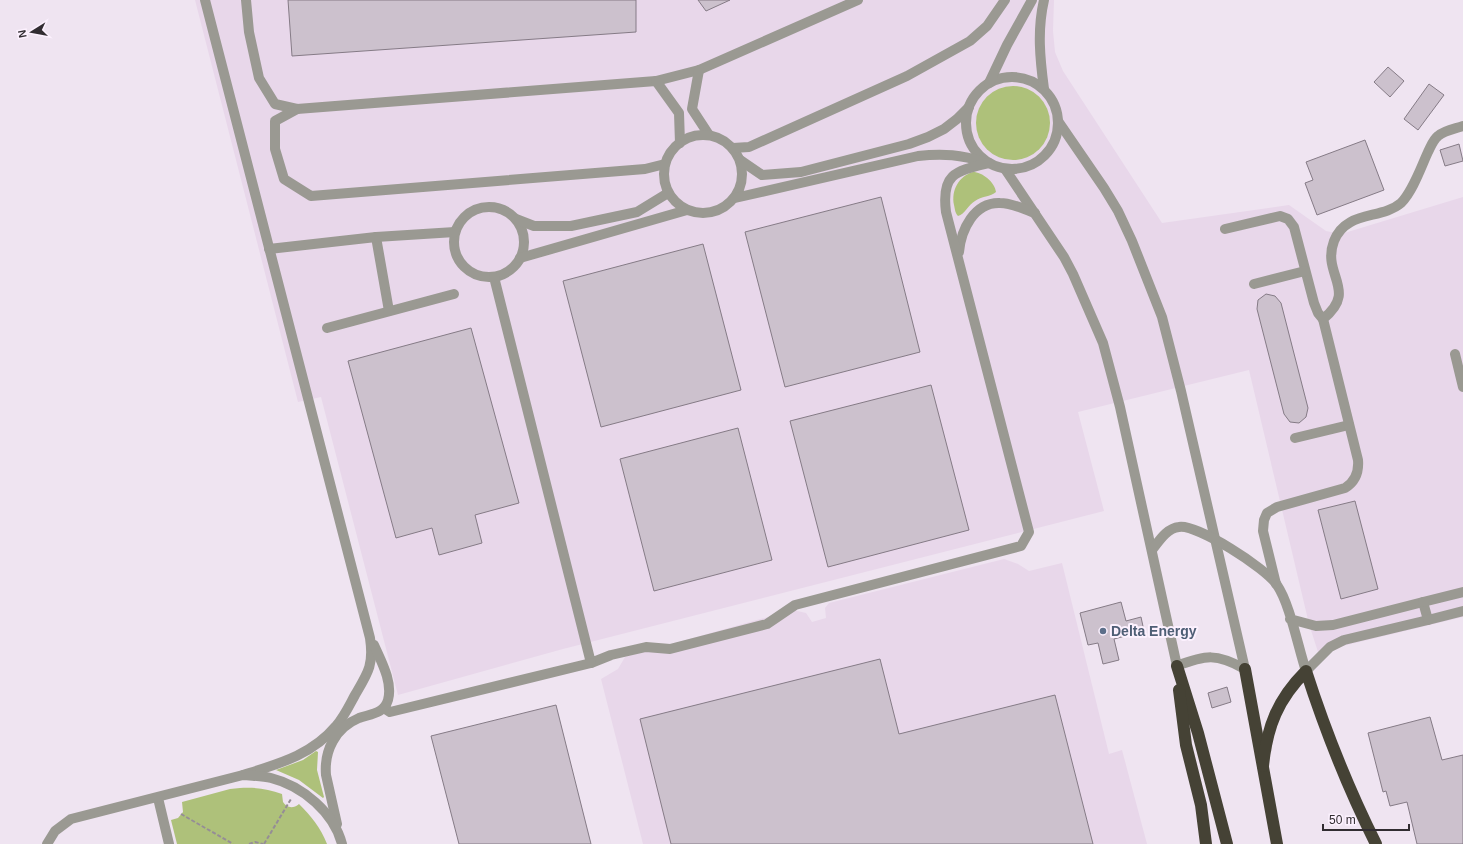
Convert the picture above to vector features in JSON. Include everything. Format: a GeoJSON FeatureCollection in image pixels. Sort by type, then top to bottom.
{"type":"FeatureCollection","features":[{"type":"Feature","properties":{"kind":"highway"},"geometry":{"type":"LineString","coordinates":[[1177,666],[1183,728],[1189,760],[1201,805],[1206,844]]}},
{"type":"Feature","properties":{"kind":"highway"},"geometry":{"type":"LineString","coordinates":[[1177,666],[1198,733],[1227,844]]}},
{"type":"Feature","properties":{"kind":"highway"},"geometry":{"type":"LineString","coordinates":[[1245,670],[1276,844]]}},
{"type":"Feature","properties":{"kind":"highway"},"geometry":{"type":"LineString","coordinates":[[1263,766],[1268,734],[1275,714],[1287,692],[1306,671],[1338,762],[1376,844]]}},
{"type":"Feature","properties":{"kind":"street"},"geometry":{"type":"LineString","coordinates":[[47,844],[55,831],[71,819],[158,798],[243,775],[304,753],[317,745],[336,726],[344,715],[368,672],[372,657],[370,638],[205,0]]}},
{"type":"Feature","properties":{"kind":"street"},"geometry":{"type":"LineString","coordinates":[[246,0],[249,32],[259,78],[275,104],[297,109],[656,81],[699,70],[858,0]]}},
{"type":"Feature","properties":{"kind":"street"},"geometry":{"type":"LineString","coordinates":[[733,148],[749,147],[914,72],[970,41],[979,34],[988,26],[1006,0]]}},
{"type":"Feature","properties":{"kind":"street"},"geometry":{"type":"LineString","coordinates":[[989,83],[1032,0]]}},
{"type":"Feature","properties":{"kind":"street"},"geometry":{"type":"LineString","coordinates":[[1044,0],[1039,36],[1040,61],[1044,89]]}},
{"type":"Feature","properties":{"kind":"street"},"geometry":{"type":"LineString","coordinates":[[699,70],[692,109],[709,135]]}},
{"type":"Feature","properties":{"kind":"street"},"geometry":{"type":"LineString","coordinates":[[735,198],[918,156],[951,154],[965,156],[1005,169],[1018,169],[1032,165],[1043,158],[1052,147],[1057,134],[1058,121],[1056,109],[1051,98],[1044,89],[1032,81],[1018,77],[1003,78],[989,83],[977,93],[969,107],[944,129],[909,144],[801,172],[762,175],[740,160]]}},
{"type":"Feature","properties":{"kind":"street"},"geometry":{"type":"LineString","coordinates":[[656,81],[679,113],[680,143]]}},
{"type":"Feature","properties":{"kind":"street"},"geometry":{"type":"LineString","coordinates":[[969,107],[967,132],[975,150],[989,163]]}},
{"type":"Feature","properties":{"kind":"street"},"geometry":{"type":"LineString","coordinates":[[297,109],[275,121],[275,150],[284,179],[311,196],[645,169],[665,164]]}},
{"type":"Feature","properties":{"kind":"street"},"geometry":{"type":"LineString","coordinates":[[1058,121],[1118,211],[1162,317],[1181,391],[1245,670]]}},
{"type":"Feature","properties":{"kind":"street"},"geometry":{"type":"LineString","coordinates":[[1323,319],[1333,310],[1338,300],[1339,287],[1333,271],[1331,257],[1335,240],[1341,230],[1355,220],[1389,209],[1400,203],[1412,187],[1436,138],[1445,132],[1463,126]]}},
{"type":"Feature","properties":{"kind":"street"},"geometry":{"type":"LineString","coordinates":[[709,135],[722,140],[733,148],[740,160],[743,173],[741,186],[735,198],[725,207],[713,213],[700,214],[687,210],[676,203],[668,193],[664,174],[665,164],[671,152],[680,143],[694,136],[709,135]]}},
{"type":"Feature","properties":{"kind":"street"},"geometry":{"type":"LineString","coordinates":[[384,708],[390,712],[591,663],[610,655],[646,647],[670,649],[767,624],[795,605],[1021,546],[1030,532],[946,212],[945,196],[948,182],[954,174],[963,169],[989,163]]}},
{"type":"Feature","properties":{"kind":"street"},"geometry":{"type":"LineString","coordinates":[[1005,169],[1036,213],[1064,257],[1103,343],[1120,407],[1177,666],[1198,658],[1209,656],[1225,660],[1245,670]]}},
{"type":"Feature","properties":{"kind":"street"},"geometry":{"type":"LineString","coordinates":[[516,219],[524,238],[524,248],[520,258],[513,267],[504,274],[494,277],[480,276],[467,270],[458,259],[454,246],[455,232],[461,221],[470,212],[482,208],[494,207],[506,211],[516,219],[534,226],[571,226],[637,212],[668,193]]}},
{"type":"Feature","properties":{"kind":"street"},"geometry":{"type":"LineString","coordinates":[[958,256],[962,233],[968,222],[976,212],[986,206],[1000,202],[1036,213]]}},
{"type":"Feature","properties":{"kind":"street"},"geometry":{"type":"LineString","coordinates":[[520,258],[687,210]]}},
{"type":"Feature","properties":{"kind":"street"},"geometry":{"type":"LineString","coordinates":[[1225,229],[1280,216],[1288,220],[1294,228],[1314,303],[1318,313],[1323,319],[1358,466],[1352,483],[1345,488],[1277,507],[1270,510],[1265,516],[1263,531],[1276,584],[1290,619],[1306,671],[1330,647],[1344,640],[1463,611]]}},
{"type":"Feature","properties":{"kind":"street"},"geometry":{"type":"LineString","coordinates":[[269,249],[376,237],[455,232]]}},
{"type":"Feature","properties":{"kind":"street"},"geometry":{"type":"LineString","coordinates":[[376,237],[389,312]]}},
{"type":"Feature","properties":{"kind":"street"},"geometry":{"type":"LineString","coordinates":[[1254,284],[1305,271]]}},
{"type":"Feature","properties":{"kind":"street"},"geometry":{"type":"LineString","coordinates":[[494,277],[591,663]]}},
{"type":"Feature","properties":{"kind":"street"},"geometry":{"type":"LineString","coordinates":[[327,328],[454,294]]}},
{"type":"Feature","properties":{"kind":"street"},"geometry":{"type":"LineString","coordinates":[[1455,354],[1463,387]]}},
{"type":"Feature","properties":{"kind":"street"},"geometry":{"type":"LineString","coordinates":[[1295,438],[1349,425]]}},
{"type":"Feature","properties":{"kind":"street"},"geometry":{"type":"LineString","coordinates":[[1152,550],[1167,532],[1178,526],[1192,528],[1242,555],[1276,584]]}},
{"type":"Feature","properties":{"kind":"street"},"geometry":{"type":"LineString","coordinates":[[1290,619],[1316,626],[1333,625],[1463,592]]}},
{"type":"Feature","properties":{"kind":"street"},"geometry":{"type":"LineString","coordinates":[[1423,602],[1428,620]]}},
{"type":"Feature","properties":{"kind":"street"},"geometry":{"type":"LineString","coordinates":[[341,841],[327,782],[325,767],[328,751],[335,737],[350,723],[360,717],[374,714],[384,708],[388,702],[389,696],[388,681],[370,638]]}},
{"type":"Feature","properties":{"kind":"street"},"geometry":{"type":"LineString","coordinates":[[243,775],[270,778],[285,782],[308,796],[335,826],[341,841]]}},
{"type":"Feature","properties":{"kind":"street"},"geometry":{"type":"LineString","coordinates":[[158,798],[169,844]]}},
{"type":"Feature","properties":{"kind":"path"},"geometry":{"type":"LineString","coordinates":[[249,844],[254,842],[264,844],[292,798]]}},
{"type":"Feature","properties":{"kind":"path"},"geometry":{"type":"LineString","coordinates":[[181,814],[233,844]]}},
{"type":"Feature","properties":{"kind":"shaded area"},"geometry":{"type":"Polygon","coordinates":[[[195,0],[1054,0],[1053,31],[1055,52],[1063,71],[1162,223],[1289,205],[1326,231],[1341,234],[1463,197],[1463,617],[1318,652],[1309,624],[1249,370],[1078,412],[1104,511],[563,649],[398,695],[321,397],[298,402],[195,0]]]}},
{"type":"Feature","properties":{"kind":"shaded area"},"geometry":{"type":"Polygon","coordinates":[[[1004,559],[1018,564],[1029,571],[1062,563],[1109,754],[1122,750],[1147,844],[643,844],[601,679],[618,669],[625,657],[793,610],[806,613],[812,622],[826,618],[825,608],[829,603],[1004,559]]]}},
{"type":"Feature","properties":{"kind":"green space"},"geometry":{"type":"Polygon","coordinates":[[[1013,86],[1027,89],[1039,97],[1047,109],[1050,123],[1047,137],[1039,149],[1027,157],[1013,160],[999,157],[987,149],[979,137],[976,123],[979,109],[987,97],[999,89],[1013,86]]]}},
{"type":"Feature","properties":{"kind":"green space"},"geometry":{"type":"Polygon","coordinates":[[[973,172],[977,172],[988,178],[996,192],[977,199],[958,216],[955,211],[953,199],[955,189],[960,180],[973,172]]]}},
{"type":"Feature","properties":{"kind":"green space"},"geometry":{"type":"Polygon","coordinates":[[[316,751],[318,752],[317,770],[323,798],[299,780],[276,770],[303,760],[316,751]]]}},
{"type":"Feature","properties":{"kind":"green space"},"geometry":{"type":"Polygon","coordinates":[[[256,788],[282,794],[283,802],[288,807],[295,807],[299,804],[315,822],[327,844],[177,844],[171,820],[178,818],[183,812],[182,802],[230,789],[256,788]]]}},
{"type":"Feature","properties":{"kind":"building"},"geometry":{"type":"Polygon","coordinates":[[[288,0],[636,0],[636,32],[292,56],[288,0]]]}},
{"type":"Feature","properties":{"kind":"building"},"geometry":{"type":"Polygon","coordinates":[[[698,0],[730,0],[706,11],[698,0]]]}},
{"type":"Feature","properties":{"kind":"building"},"geometry":{"type":"Polygon","coordinates":[[[1388,67],[1404,81],[1390,97],[1374,82],[1388,67]]]}},
{"type":"Feature","properties":{"kind":"building"},"geometry":{"type":"Polygon","coordinates":[[[1429,84],[1444,95],[1418,130],[1404,119],[1429,84]]]}},
{"type":"Feature","properties":{"kind":"building"},"geometry":{"type":"Polygon","coordinates":[[[1365,140],[1384,190],[1317,215],[1305,183],[1313,180],[1306,162],[1365,140]]]}},
{"type":"Feature","properties":{"kind":"building"},"geometry":{"type":"Polygon","coordinates":[[[1459,144],[1463,161],[1445,166],[1440,150],[1459,144]]]}},
{"type":"Feature","properties":{"kind":"building"},"geometry":{"type":"Polygon","coordinates":[[[881,197],[920,352],[785,387],[745,232],[881,197]]]}},
{"type":"Feature","properties":{"kind":"building"},"geometry":{"type":"Polygon","coordinates":[[[703,244],[741,390],[601,427],[563,281],[703,244]]]}},
{"type":"Feature","properties":{"kind":"building"},"geometry":{"type":"Polygon","coordinates":[[[1266,294],[1275,296],[1281,303],[1308,408],[1306,417],[1299,423],[1290,422],[1284,414],[1257,309],[1258,300],[1266,294]]]}},
{"type":"Feature","properties":{"kind":"building"},"geometry":{"type":"Polygon","coordinates":[[[471,328],[519,503],[475,515],[482,543],[439,555],[432,528],[396,538],[348,361],[471,328]]]}},
{"type":"Feature","properties":{"kind":"building"},"geometry":{"type":"Polygon","coordinates":[[[931,385],[969,530],[828,567],[790,421],[931,385]]]}},
{"type":"Feature","properties":{"kind":"building"},"geometry":{"type":"Polygon","coordinates":[[[738,428],[772,560],[654,591],[620,459],[738,428]]]}},
{"type":"Feature","properties":{"kind":"building"},"geometry":{"type":"Polygon","coordinates":[[[1355,501],[1378,589],[1341,599],[1318,510],[1355,501]]]}},
{"type":"Feature","properties":{"kind":"building"},"geometry":{"type":"Polygon","coordinates":[[[1121,602],[1126,621],[1141,617],[1144,631],[1114,639],[1119,660],[1103,664],[1098,643],[1088,645],[1080,613],[1121,602]]]}},
{"type":"Feature","properties":{"kind":"building"},"geometry":{"type":"Polygon","coordinates":[[[880,659],[899,734],[1055,695],[1093,844],[671,844],[640,719],[880,659]]]}},
{"type":"Feature","properties":{"kind":"building"},"geometry":{"type":"Polygon","coordinates":[[[1227,687],[1231,702],[1212,708],[1208,693],[1227,687]]]}},
{"type":"Feature","properties":{"kind":"building"},"geometry":{"type":"Polygon","coordinates":[[[556,705],[591,844],[459,844],[431,736],[556,705]]]}},
{"type":"Feature","properties":{"kind":"building"},"geometry":{"type":"Polygon","coordinates":[[[1430,717],[1442,760],[1463,755],[1463,844],[1417,844],[1407,802],[1390,806],[1386,791],[1383,792],[1368,733],[1430,717]]]}},
{"type":"Feature","properties":{"kind":"place","name":"Delta Energy"},"geometry":{"type":"Point","coordinates":[1103,631]}}]}
